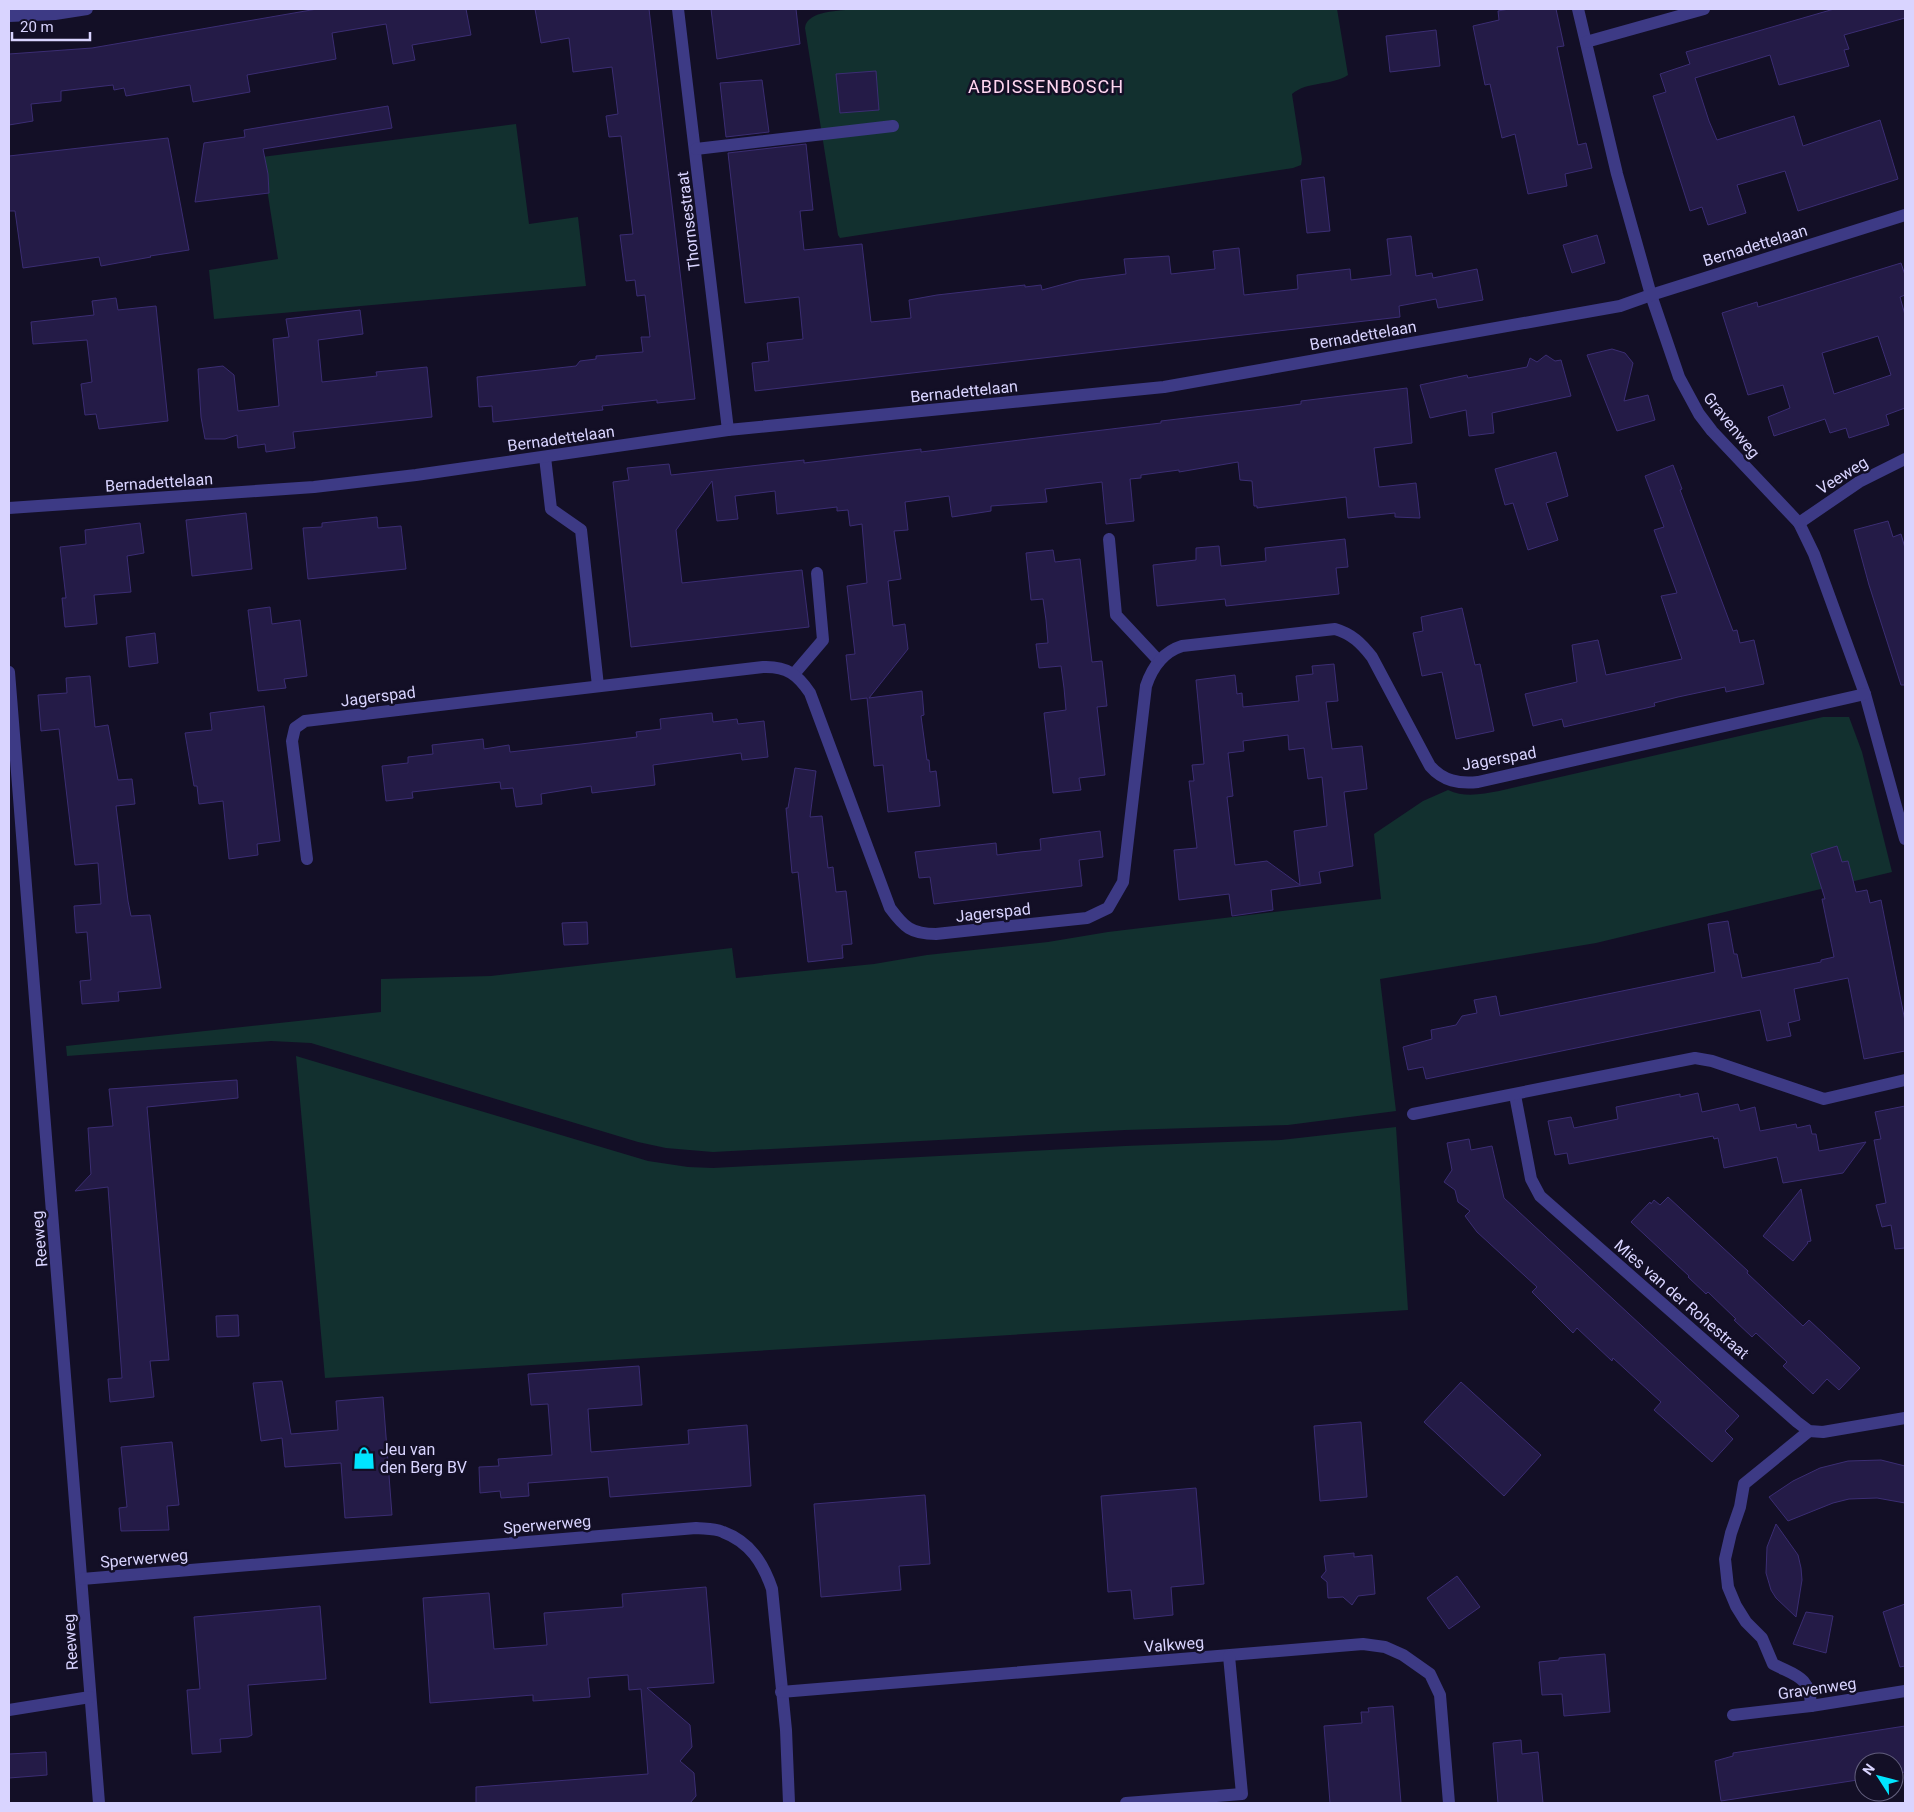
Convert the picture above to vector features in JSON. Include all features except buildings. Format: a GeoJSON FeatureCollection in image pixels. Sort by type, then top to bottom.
{"type":"FeatureCollection","features":[{"type":"Feature","properties":{"kind":"street"},"geometry":{"type":"LineString","coordinates":[[9,16],[55,14],[87,9]]}},
{"type":"Feature","properties":{"kind":"street","name":"Thornsestraat"},"geometry":{"type":"LineString","coordinates":[[678,9],[728,430]]}},
{"type":"Feature","properties":{"kind":"street","name":"Gravenweg"},"geometry":{"type":"LineString","coordinates":[[1578,9],[1617,174],[1651,295],[1679,377],[1699,414],[1712,431],[1799,523],[1814,554],[1865,694],[1905,839]]}},
{"type":"Feature","properties":{"kind":"street"},"geometry":{"type":"LineString","coordinates":[[1586,42],[1704,9]]}},
{"type":"Feature","properties":{"kind":"street"},"geometry":{"type":"LineString","coordinates":[[696,149],[893,126]]}},
{"type":"Feature","properties":{"kind":"street","name":"Bernadettelaan"},"geometry":{"type":"LineString","coordinates":[[9,508],[314,487],[545,457],[728,430],[1164,387],[1620,306],[1905,216]]}},
{"type":"Feature","properties":{"kind":"street"},"geometry":{"type":"LineString","coordinates":[[545,457],[551,509],[581,530],[598,686]]}},
{"type":"Feature","properties":{"kind":"street","name":"Veeweg"},"geometry":{"type":"LineString","coordinates":[[1799,523],[1859,482],[1905,459]]}},
{"type":"Feature","properties":{"kind":"street"},"geometry":{"type":"LineString","coordinates":[[1109,539],[1116,616],[1159,661]]}},
{"type":"Feature","properties":{"kind":"street"},"geometry":{"type":"LineString","coordinates":[[794,674],[823,640],[817,573]]}},
{"type":"Feature","properties":{"kind":"street","name":"Jagerspad"},"geometry":{"type":"LineString","coordinates":[[307,859],[292,741],[295,728],[305,721],[764,667],[776,667],[794,674],[802,680],[810,693],[890,908],[900,923],[920,934],[936,934],[1087,918],[1108,908],[1123,882],[1148,678],[1159,661],[1169,652],[1182,646],[1335,629],[1345,632],[1363,644],[1372,657],[1430,766],[1440,775],[1457,782],[1478,782],[1865,694]]}},
{"type":"Feature","properties":{"kind":"street","name":"Reeweg"},"geometry":{"type":"LineString","coordinates":[[9,672],[99,1803]]}},
{"type":"Feature","properties":{"kind":"street"},"geometry":{"type":"LineString","coordinates":[[1413,1114],[1695,1058],[1712,1061],[1824,1099],[1905,1080]]}},
{"type":"Feature","properties":{"kind":"street","name":"Mies van der Rohestraat"},"geometry":{"type":"LineString","coordinates":[[1515,1095],[1531,1180],[1540,1196],[1797,1422],[1809,1430]]}},
{"type":"Feature","properties":{"kind":"street"},"geometry":{"type":"LineString","coordinates":[[1811,1706],[1809,1687],[1798,1677],[1773,1664],[1762,1638],[1746,1622],[1736,1606],[1728,1587],[1725,1559],[1740,1507],[1744,1484],[1793,1446],[1809,1430],[1823,1432],[1905,1418]]}},
{"type":"Feature","properties":{"kind":"street","name":"Sperwerweg"},"geometry":{"type":"LineString","coordinates":[[82,1579],[686,1529],[722,1531],[740,1541],[752,1552],[765,1568],[772,1589],[786,1730],[789,1803]]}},
{"type":"Feature","properties":{"kind":"street","name":"Valkweg"},"geometry":{"type":"LineString","coordinates":[[782,1692],[1363,1644],[1385,1647],[1403,1655],[1430,1674],[1440,1695],[1449,1803]]}},
{"type":"Feature","properties":{"kind":"street"},"geometry":{"type":"LineString","coordinates":[[1126,1803],[1242,1794],[1229,1656]]}},
{"type":"Feature","properties":{"kind":"street","name":"Gravenweg"},"geometry":{"type":"LineString","coordinates":[[1733,1715],[1811,1706],[1905,1691]]}},
{"type":"Feature","properties":{"kind":"street"},"geometry":{"type":"LineString","coordinates":[[9,1710],[90,1697]]}},
{"type":"Feature","properties":{"kind":"green space"},"geometry":{"type":"Polygon","coordinates":[[[855,9],[1337,9],[1348,75],[1334,81],[1305,87],[1292,94],[1302,159],[1301,165],[1293,168],[840,238],[805,28],[807,22],[818,15],[826,12],[855,9]]]}},
{"type":"Feature","properties":{"kind":"green space"},"geometry":{"type":"Polygon","coordinates":[[[516,124],[529,224],[578,217],[586,286],[214,319],[209,270],[278,259],[262,157],[516,124]]]}},
{"type":"Feature","properties":{"kind":"green space"},"geometry":{"type":"Polygon","coordinates":[[[1823,717],[1849,717],[1862,752],[1892,872],[1596,943],[1380,979],[1396,1111],[1288,1125],[1125,1130],[713,1152],[666,1148],[638,1142],[311,1043],[271,1041],[67,1056],[66,1046],[381,1012],[381,979],[491,976],[732,948],[736,978],[874,964],[927,955],[1048,942],[1108,932],[1381,899],[1374,834],[1423,801],[1448,790],[1467,795],[1499,791],[1823,717]]]}},
{"type":"Feature","properties":{"kind":"green space"},"geometry":{"type":"Polygon","coordinates":[[[296,1056],[648,1161],[688,1167],[713,1168],[1125,1146],[1281,1140],[1396,1127],[1408,1310],[325,1378],[296,1056]]]}},
{"type":"Feature","properties":{"kind":"place","name":"Jeu van den Berg BV"},"geometry":{"type":"Point","coordinates":[364,1458]}},
{"type":"Feature","properties":{"kind":"district","name":"ABDISSENBOSCH"},"geometry":{"type":"Point","coordinates":[1046,87]}}]}
